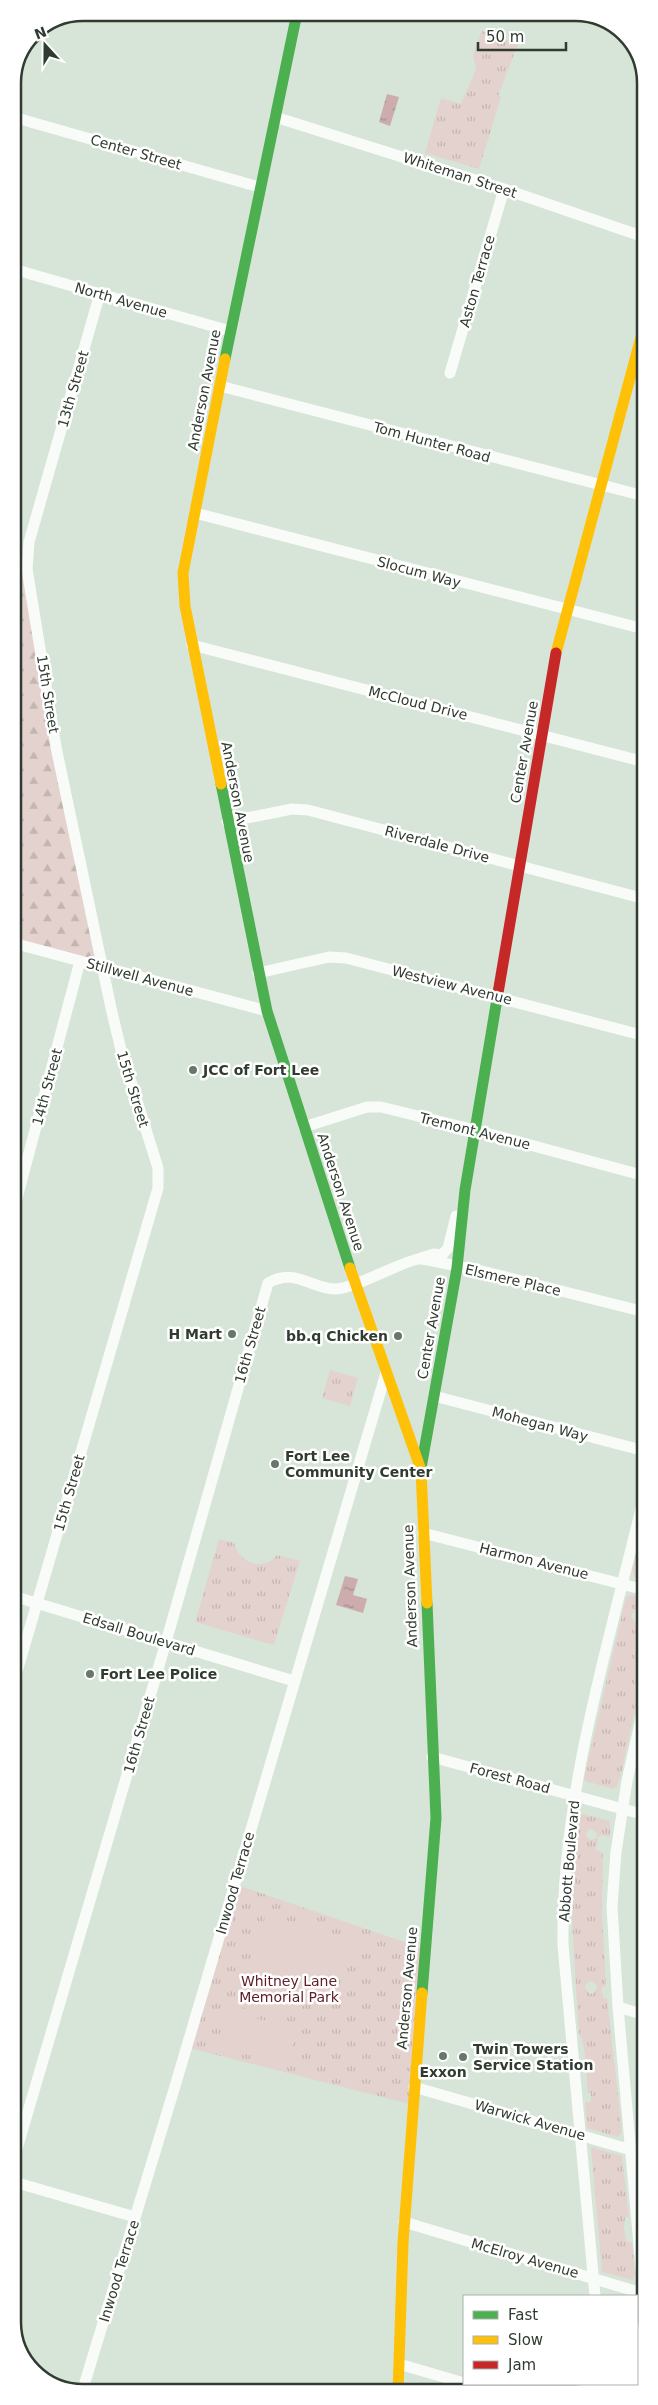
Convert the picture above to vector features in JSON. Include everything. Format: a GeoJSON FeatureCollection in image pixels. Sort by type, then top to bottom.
{"type":"FeatureCollection","features":[{"type":"Feature","properties":{"kind":"main road","name":"Anderson Avenue"},"geometry":{"type":"LineString","coordinates":[[295,21],[259,188],[183,573],[185,606],[192,645],[267,1011],[355,1283],[421,1470],[436,1818],[404,2222],[398,2384]]}},
{"type":"Feature","properties":{"kind":"main road","name":"Center Avenue"},"geometry":{"type":"LineString","coordinates":[[421,1470],[457,1268],[464,1190],[555,658],[637,351]]}},
{"type":"Feature","properties":{"kind":"street","name":"Whiteman Street"},"geometry":{"type":"LineString","coordinates":[[275,117],[504,189],[637,235]]}},
{"type":"Feature","properties":{"kind":"street","name":"Center Street"},"geometry":{"type":"LineString","coordinates":[[21,120],[259,188]]}},
{"type":"Feature","properties":{"kind":"street","name":"Aston Terrace"},"geometry":{"type":"LineString","coordinates":[[450,373],[504,189]]}},
{"type":"Feature","properties":{"kind":"street","name":"North Avenue"},"geometry":{"type":"LineString","coordinates":[[21,270],[230,331]]}},
{"type":"Feature","properties":{"kind":"street","name":"13th Street"},"geometry":{"type":"LineString","coordinates":[[46,485],[100,293]]}},
{"type":"Feature","properties":{"kind":"street","name":"Tom Hunter Road"},"geometry":{"type":"LineString","coordinates":[[220,386],[637,494]]}},
{"type":"Feature","properties":{"kind":"street","name":"15th Street"},"geometry":{"type":"LineString","coordinates":[[21,1658],[158,1188],[158,1168],[121,1050],[102,966],[56,748],[27,569],[29,542],[46,485]]}},
{"type":"Feature","properties":{"kind":"street","name":"Slocum Way"},"geometry":{"type":"LineString","coordinates":[[195,513],[637,627]]}},
{"type":"Feature","properties":{"kind":"street","name":"McCloud Drive"},"geometry":{"type":"LineString","coordinates":[[192,645],[543,734],[637,760]]}},
{"type":"Feature","properties":{"kind":"street","name":"Riverdale Drive"},"geometry":{"type":"LineString","coordinates":[[227,822],[292,809],[308,810],[637,897]]}},
{"type":"Feature","properties":{"kind":"street","name":"Stillwell Avenue"},"geometry":{"type":"LineString","coordinates":[[21,944],[267,1011]]}},
{"type":"Feature","properties":{"kind":"street","name":"Westview Avenue"},"geometry":{"type":"LineString","coordinates":[[258,973],[329,957],[346,958],[637,1034]]}},
{"type":"Feature","properties":{"kind":"street","name":"14th Street"},"geometry":{"type":"LineString","coordinates":[[21,1183],[80,960]]}},
{"type":"Feature","properties":{"kind":"street","name":"Tremont Avenue"},"geometry":{"type":"LineString","coordinates":[[304,1127],[367,1108],[381,1107],[637,1174]]}},
{"type":"Feature","properties":{"kind":"street","name":"Center Avenue"},"geometry":{"type":"LineString","coordinates":[[420,1258],[434,1254],[442,1255],[448,1248],[464,1190]]}},
{"type":"Feature","properties":{"kind":"street"},"geometry":{"type":"LineString","coordinates":[[355,1283],[420,1258]]}},
{"type":"Feature","properties":{"kind":"street","name":"Elsmere Place"},"geometry":{"type":"LineString","coordinates":[[420,1258],[457,1268],[474,1269],[637,1310]]}},
{"type":"Feature","properties":{"kind":"street","name":"16th Street"},"geometry":{"type":"LineString","coordinates":[[21,2134],[166,1642],[268,1282],[280,1276],[293,1277],[335,1289],[355,1283]]}},
{"type":"Feature","properties":{"kind":"street","name":"Inwood Terrace"},"geometry":{"type":"LineString","coordinates":[[84,2384],[386,1373]]}},
{"type":"Feature","properties":{"kind":"street","name":"Mohegan Way"},"geometry":{"type":"LineString","coordinates":[[434,1396],[637,1450]]}},
{"type":"Feature","properties":{"kind":"street","name":"Abbott Boulevard"},"geometry":{"type":"LineString","coordinates":[[595,2295],[563,1945],[562,1904],[574,1796],[584,1743],[637,1527]]}},
{"type":"Feature","properties":{"kind":"street","name":"Harmon Avenue"},"geometry":{"type":"LineString","coordinates":[[423,1532],[637,1588]]}},
{"type":"Feature","properties":{"kind":"street","name":"Edsall Boulevard"},"geometry":{"type":"LineString","coordinates":[[21,1598],[294,1681]]}},
{"type":"Feature","properties":{"kind":"street"},"geometry":{"type":"LineString","coordinates":[[637,1739],[622,1809],[614,1868],[612,1906],[618,2007],[637,2217]]}},
{"type":"Feature","properties":{"kind":"street","name":"Forest Road"},"geometry":{"type":"LineString","coordinates":[[432,1757],[637,1813]]}},
{"type":"Feature","properties":{"kind":"street"},"geometry":{"type":"LineString","coordinates":[[618,2007],[637,2013]]}},
{"type":"Feature","properties":{"kind":"street","name":"Warwick Avenue"},"geometry":{"type":"LineString","coordinates":[[414,2087],[637,2152]]}},
{"type":"Feature","properties":{"kind":"street"},"geometry":{"type":"LineString","coordinates":[[21,2184],[135,2218]]}},
{"type":"Feature","properties":{"kind":"street","name":"McElroy Avenue"},"geometry":{"type":"LineString","coordinates":[[404,2222],[637,2291]]}},
{"type":"Feature","properties":{"kind":"street"},"geometry":{"type":"LineString","coordinates":[[399,2364],[463,2383]]}},
{"type":"Feature","properties":{"kind":"green space"},"geometry":{"type":"Polygon","coordinates":[[[482,31],[518,44],[498,96],[501,97],[479,169],[425,153],[441,98],[461,104],[476,69],[473,54],[482,31]]]}},
{"type":"Feature","properties":{"kind":"green space"},"geometry":{"type":"Polygon","coordinates":[[[21,552],[28,554],[27,569],[102,966],[21,945],[21,552]]]}},
{"type":"Feature","properties":{"kind":"green space"},"geometry":{"type":"Polygon","coordinates":[[[330,1370],[358,1378],[350,1406],[322,1398],[330,1370]]]}},
{"type":"Feature","properties":{"kind":"green space"},"geometry":{"type":"Polygon","coordinates":[[[219,1539],[234,1543],[240,1555],[252,1563],[265,1563],[277,1555],[300,1561],[274,1645],[195,1622],[219,1539]]]}},
{"type":"Feature","properties":{"kind":"green space"},"geometry":{"type":"Polygon","coordinates":[[[637,1549],[637,1579],[632,1570],[637,1549]]]}},
{"type":"Feature","properties":{"kind":"green space"},"geometry":{"type":"Polygon","coordinates":[[[632,1595],[637,1596],[637,1609],[631,1615],[637,1624],[637,1701],[621,1774],[614,1789],[585,1781],[584,1778],[626,1597],[632,1595]]]}},
{"type":"Feature","properties":{"kind":"green space"},"geometry":{"type":"Polygon","coordinates":[[[583,1814],[610,1821],[610,1837],[602,1835],[598,1837],[596,1850],[603,1853],[602,1915],[606,1985],[601,1989],[604,1999],[607,1998],[622,2131],[618,2137],[587,2128],[585,2102],[591,2102],[591,2093],[588,2093],[585,2053],[579,2034],[572,1922],[578,1818],[583,1814]],[[591,1829],[587,1831],[586,1836],[591,1840],[596,1838],[597,1834],[591,1829]],[[592,1981],[586,1984],[585,1988],[590,1994],[594,1993],[597,1988],[596,1984],[592,1981]]]}},
{"type":"Feature","properties":{"kind":"green space","name":"Whitney Lane Memorial Park"},"geometry":{"type":"Polygon","coordinates":[[[234,1884],[425,1949],[413,2105],[186,2047],[234,1884]]]}},
{"type":"Feature","properties":{"kind":"green space"},"geometry":{"type":"Polygon","coordinates":[[[266,1914],[356,1942],[350,1963],[334,1986],[322,1996],[296,2009],[266,2012],[237,2005],[266,1914]]]}},
{"type":"Feature","properties":{"kind":"green space"},"geometry":{"type":"Polygon","coordinates":[[[229,2011],[296,2029],[287,2065],[219,2047],[229,2011]]]}},
{"type":"Feature","properties":{"kind":"green space"},"geometry":{"type":"Polygon","coordinates":[[[591,2147],[622,2156],[629,2217],[625,2217],[624,2228],[626,2241],[632,2243],[635,2274],[633,2280],[602,2272],[591,2147]]]}},
{"type":"Feature","properties":{"kind":"water"},"geometry":{"type":"Polygon","coordinates":[[[387,94],[399,97],[390,126],[379,122],[387,94]]]}},
{"type":"Feature","properties":{"kind":"water"},"geometry":{"type":"Polygon","coordinates":[[[345,1576],[358,1579],[353,1595],[367,1599],[363,1613],[336,1605],[345,1576]]]}},
{"type":"Feature","properties":{"kind":"traffic: fast"},"geometry":{"type":"LineString","coordinates":[[225,359],[295,21]]}},
{"type":"Feature","properties":{"kind":"traffic: fast"},"geometry":{"type":"LineString","coordinates":[[221,784],[267,1011],[350,1268]]}},
{"type":"Feature","properties":{"kind":"traffic: fast"},"geometry":{"type":"LineString","coordinates":[[421,1468],[457,1268],[465,1190],[498,993]]}},
{"type":"Feature","properties":{"kind":"traffic: fast"},"geometry":{"type":"LineString","coordinates":[[422,1993],[436,1818],[427,1603]]}},
{"type":"Feature","properties":{"kind":"traffic: slow"},"geometry":{"type":"LineString","coordinates":[[556,653],[637,352]]}},
{"type":"Feature","properties":{"kind":"traffic: slow"},"geometry":{"type":"LineString","coordinates":[[221,784],[185,606],[183,573],[225,359]]}},
{"type":"Feature","properties":{"kind":"traffic: slow"},"geometry":{"type":"LineString","coordinates":[[350,1268],[421,1470],[427,1603]]}},
{"type":"Feature","properties":{"kind":"traffic: slow"},"geometry":{"type":"LineString","coordinates":[[398,2384],[403,2243],[422,1993]]}},
{"type":"Feature","properties":{"kind":"traffic: jam"},"geometry":{"type":"LineString","coordinates":[[498,993],[556,653]]}},
{"type":"Feature","properties":{"kind":"place","name":"JCC of Fort Lee"},"geometry":{"type":"Point","coordinates":[193,1070]}},
{"type":"Feature","properties":{"kind":"place","name":"H Mart"},"geometry":{"type":"Point","coordinates":[232,1334]}},
{"type":"Feature","properties":{"kind":"place","name":"bb.q Chicken"},"geometry":{"type":"Point","coordinates":[398,1336]}},
{"type":"Feature","properties":{"kind":"place","name":"Fort Lee Community Center"},"geometry":{"type":"Point","coordinates":[275,1464]}},
{"type":"Feature","properties":{"kind":"place","name":"Fort Lee Police"},"geometry":{"type":"Point","coordinates":[90,1674]}},
{"type":"Feature","properties":{"kind":"place","name":"Exxon"},"geometry":{"type":"Point","coordinates":[443,2056]}},
{"type":"Feature","properties":{"kind":"place","name":"Twin Towers Service Station"},"geometry":{"type":"Point","coordinates":[463,2057]}}]}
